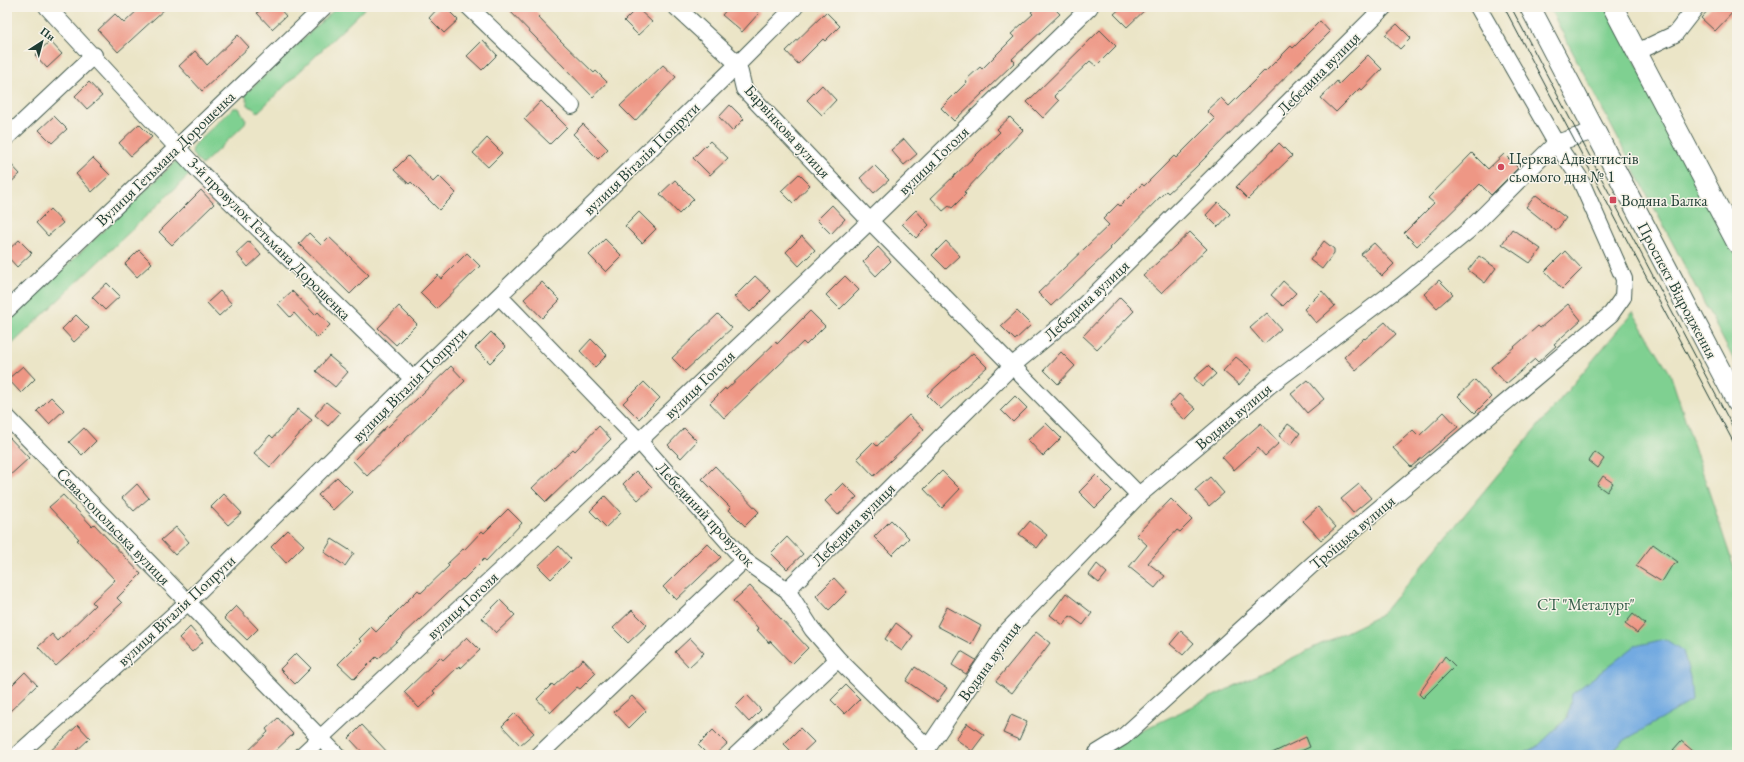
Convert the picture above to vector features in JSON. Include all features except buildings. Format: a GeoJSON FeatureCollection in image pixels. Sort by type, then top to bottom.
{"type":"FeatureCollection","features":[{"type":"Feature","properties":{"kind":"main road","name":"Проспект Відродження"},"geometry":{"type":"LineString","coordinates":[[1530,7],[1737,402]]}},
{"type":"Feature","properties":{"kind":"main road"},"geometry":{"type":"LineString","coordinates":[[1613,7],[1737,243]]}},
{"type":"Feature","properties":{"kind":"street","name":"3-й провулок Гетьмана Дорошенка"},"geometry":{"type":"LineString","coordinates":[[47,7],[94,55],[200,172],[413,379]]}},
{"type":"Feature","properties":{"kind":"street","name":"Вулиця Гетьмана Дорошенка"},"geometry":{"type":"LineString","coordinates":[[7,310],[324,7]]}},
{"type":"Feature","properties":{"kind":"street"},"geometry":{"type":"LineString","coordinates":[[469,7],[572,106]]}},
{"type":"Feature","properties":{"kind":"street","name":"Барвінкова вулиця"},"geometry":{"type":"LineString","coordinates":[[676,7],[738,64],[744,88],[870,221],[1139,495]]}},
{"type":"Feature","properties":{"kind":"street","name":"вулиця Віталія Попруги"},"geometry":{"type":"LineString","coordinates":[[17,755],[188,602],[413,379],[795,7]]}},
{"type":"Feature","properties":{"kind":"street","name":"вулиця Гоголя"},"geometry":{"type":"LineString","coordinates":[[302,755],[639,441],[870,221],[1090,7]]}},
{"type":"Feature","properties":{"kind":"street","name":"Лебедина вулиця"},"geometry":{"type":"LineString","coordinates":[[787,590],[1013,365],[1078,311],[1384,7]]}},
{"type":"Feature","properties":{"kind":"street","name":"Троїцька вулиця"},"geometry":{"type":"LineString","coordinates":[[1097,753],[1123,737],[1314,563],[1611,314],[1623,297],[1624,279],[1579,177],[1556,143],[1478,7]]}},
{"type":"Feature","properties":{"kind":"street"},"geometry":{"type":"LineString","coordinates":[[1636,52],[1675,34],[1696,7]]}},
{"type":"Feature","properties":{"kind":"street"},"geometry":{"type":"LineString","coordinates":[[7,137],[94,55]]}},
{"type":"Feature","properties":{"kind":"street","name":"Водяна вулиця"},"geometry":{"type":"LineString","coordinates":[[926,751],[1006,632],[1139,495],[1270,385],[1401,286],[1468,232],[1556,143],[1594,131]]}},
{"type":"Feature","properties":{"kind":"street","name":"Лебединий провулок"},"geometry":{"type":"LineString","coordinates":[[499,296],[639,441],[744,560],[787,590],[812,629],[838,659],[926,751]]}},
{"type":"Feature","properties":{"kind":"street","name":"Севастопольська вулиця"},"geometry":{"type":"LineString","coordinates":[[7,417],[337,755]]}},
{"type":"Feature","properties":{"kind":"street"},"geometry":{"type":"LineString","coordinates":[[539,755],[744,560]]}},
{"type":"Feature","properties":{"kind":"street"},"geometry":{"type":"LineString","coordinates":[[736,755],[838,659]]}},
{"type":"Feature","properties":{"kind":"green space"},"geometry":{"type":"Polygon","coordinates":[[[337,7],[366,7],[258,112],[248,105],[245,94],[337,7]]]}},
{"type":"Feature","properties":{"kind":"green space"},"geometry":{"type":"Polygon","coordinates":[[[1549,7],[1607,7],[1737,255],[1737,366],[1549,7]]]}},
{"type":"Feature","properties":{"kind":"green space"},"geometry":{"type":"Polygon","coordinates":[[[233,108],[239,108],[246,120],[244,125],[202,165],[192,154],[193,146],[233,108]]]}},
{"type":"Feature","properties":{"kind":"green space"},"geometry":{"type":"Polygon","coordinates":[[[183,160],[188,166],[188,176],[7,349],[7,323],[176,161],[183,160]]]}},
{"type":"Feature","properties":{"kind":"green space","name":"СТ \"Металург\""},"geometry":{"type":"Polygon","coordinates":[[[1633,312],[1670,373],[1737,577],[1737,755],[1092,755],[1381,615],[1633,312]]]}},
{"type":"Feature","properties":{"kind":"water"},"geometry":{"type":"Polygon","coordinates":[[[1665,639],[1683,651],[1690,677],[1692,701],[1625,740],[1608,755],[1520,755],[1537,747],[1567,718],[1572,694],[1635,646],[1665,639]]]}},
{"type":"Feature","properties":{"kind":"tram line"},"geometry":{"type":"LineString","coordinates":[[1504,7],[1737,449]]}},
{"type":"Feature","properties":{"kind":"tram line"},"geometry":{"type":"LineString","coordinates":[[1511,7],[1737,435]]}},
{"type":"Feature","properties":{"kind":"place","name":"Церква Адвентистів сьомого дня № 1"},"geometry":{"type":"Point","coordinates":[1501,167]}},
{"type":"Feature","properties":{"kind":"place","name":"Водяна Балка"},"geometry":{"type":"Point","coordinates":[1613,200]}}]}
